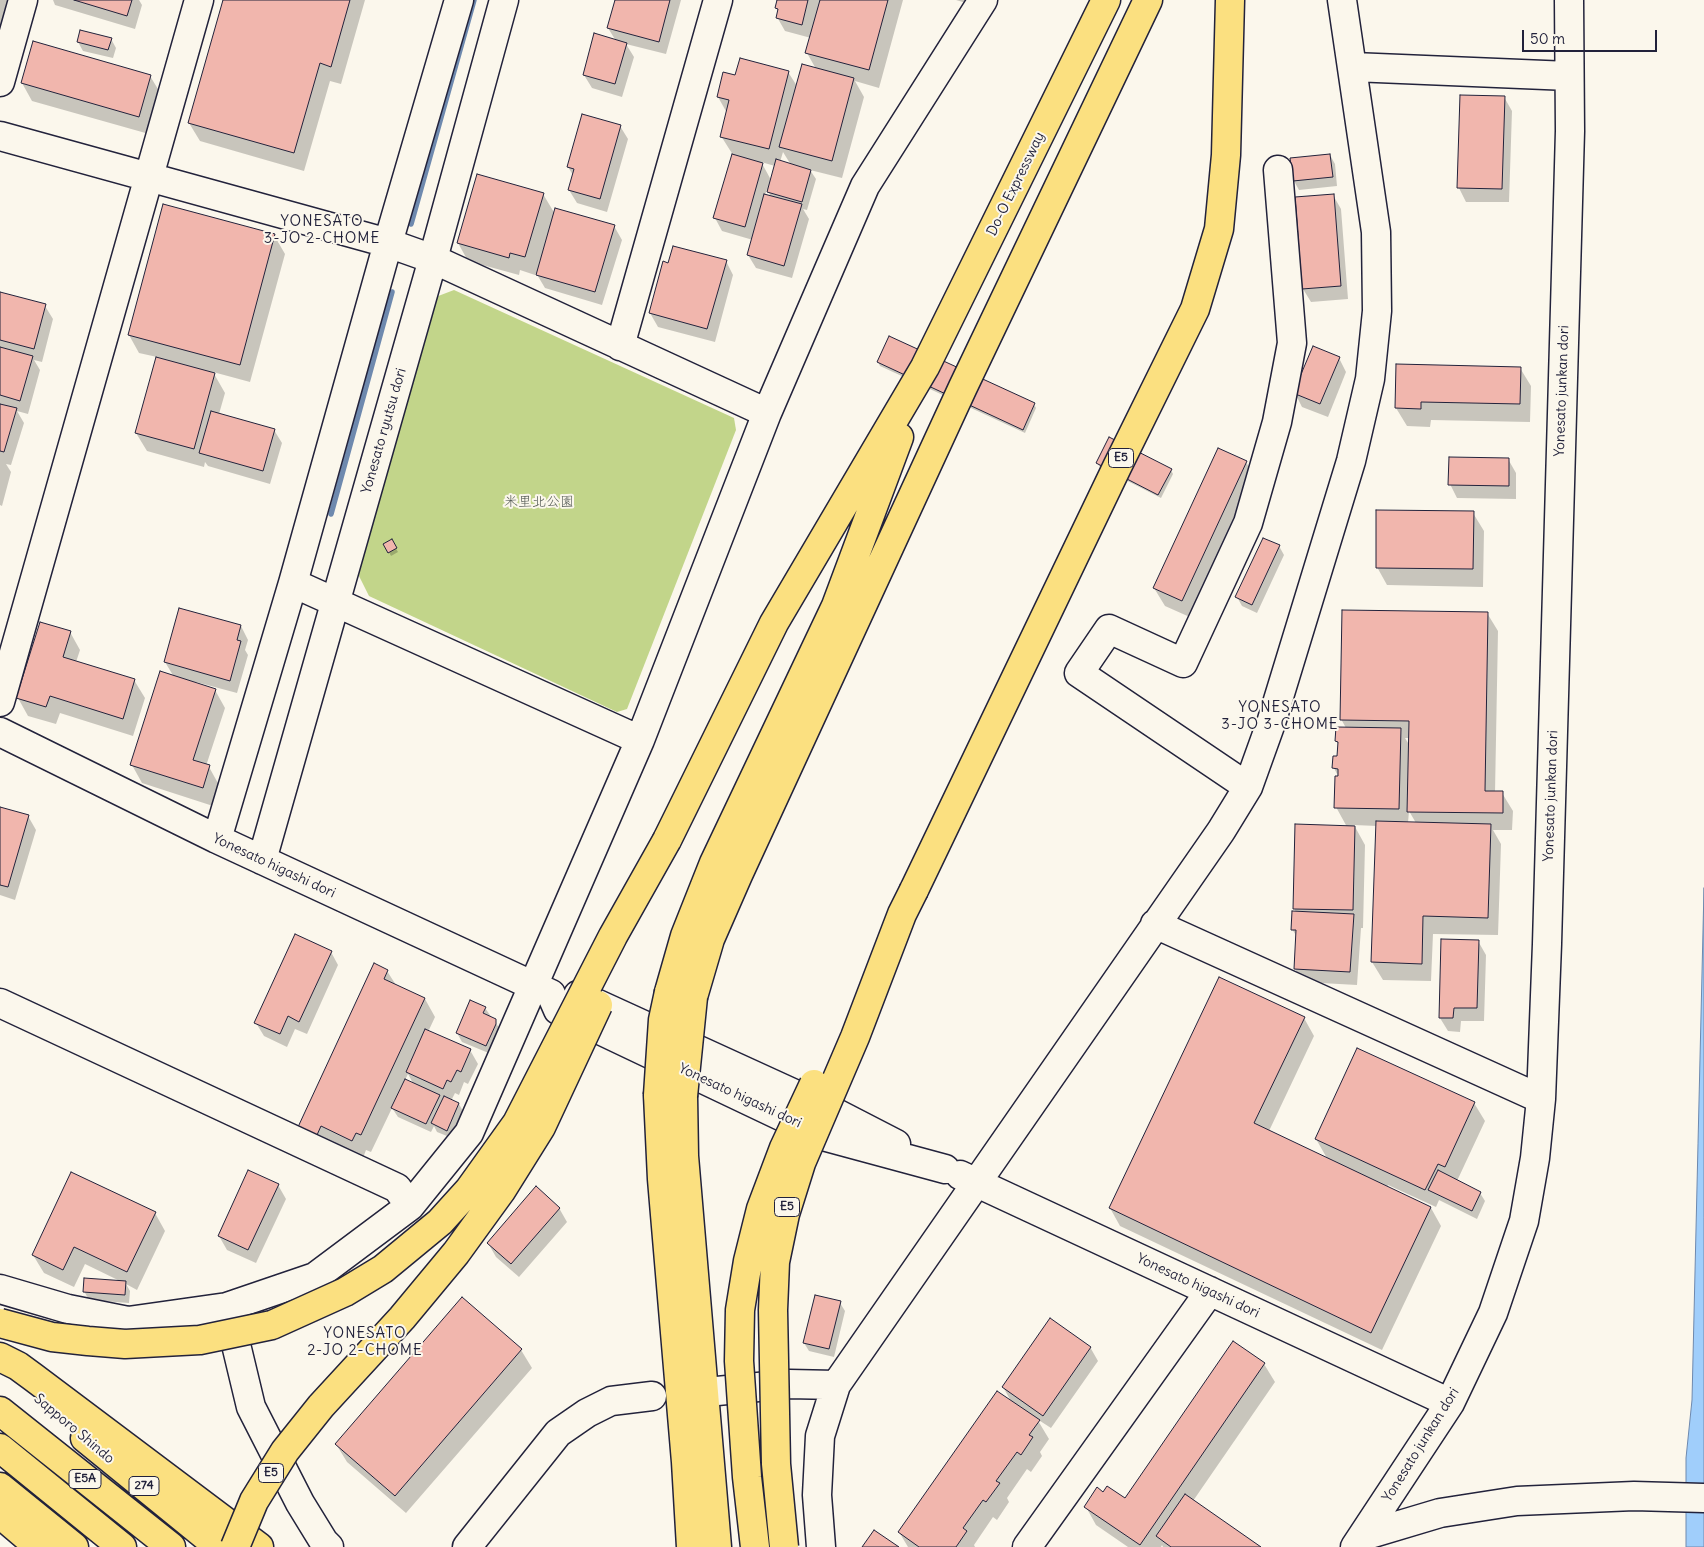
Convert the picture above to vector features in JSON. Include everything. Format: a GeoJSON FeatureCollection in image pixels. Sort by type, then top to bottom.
{"type":"FeatureCollection","features":[{"type":"Feature","properties":{"kind":"highway","name":"Do-O Expressway"},"geometry":{"type":"LineString","coordinates":[[925,367],[1106,0]]}},
{"type":"Feature","properties":{"kind":"highway"},"geometry":{"type":"LineString","coordinates":[[681,994],[710,938],[963,387],[1148,0]]}},
{"type":"Feature","properties":{"kind":"highway","name":"E5"},"geometry":{"type":"LineString","coordinates":[[784,1547],[776,1464],[773,1310],[775,1262],[785,1214],[801,1163],[855,1037],[902,914],[1112,476],[1195,309],[1219,229],[1226,155],[1230,0]]}},
{"type":"Feature","properties":{"kind":"highway","name":"E5"},"geometry":{"type":"LineString","coordinates":[[235,1547],[254,1501],[286,1451],[321,1406],[402,1318],[456,1253],[541,1127],[624,948],[667,840],[774,623],[925,367]]}},
{"type":"Feature","properties":{"kind":"highway"},"geometry":{"type":"LineString","coordinates":[[691,1547],[686,1462],[662,1179],[685,936],[714,863],[836,606],[925,367]]}},
{"type":"Feature","properties":{"kind":"highway"},"geometry":{"type":"LineString","coordinates":[[0,1323],[52,1337],[88,1342],[125,1344],[200,1340],[272,1325],[345,1292],[383,1269],[440,1222],[469,1190],[518,1123],[613,936],[667,840]]}},
{"type":"Feature","properties":{"kind":"highway"},"geometry":{"type":"LineString","coordinates":[[755,1547],[747,1477],[739,1361],[740,1310],[748,1260],[761,1209],[784,1148],[839,1029],[902,914]]}},
{"type":"Feature","properties":{"kind":"highway"},"geometry":{"type":"LineString","coordinates":[[671,1095],[684,1156],[717,1547]]}},
{"type":"Feature","properties":{"kind":"highway","name":"Sapporo Shindo"},"geometry":{"type":"LineString","coordinates":[[0,1357],[25,1372],[219,1547]]}},
{"type":"Feature","properties":{"kind":"highway","name":"Sapporo Shindo"},"geometry":{"type":"LineString","coordinates":[[0,1366],[81,1424]]}},
{"type":"Feature","properties":{"kind":"highway","name":"E5A"},"geometry":{"type":"LineString","coordinates":[[0,1411],[170,1547]]}},
{"type":"Feature","properties":{"kind":"highway"},"geometry":{"type":"LineString","coordinates":[[81,1424],[259,1547]]}},
{"type":"Feature","properties":{"kind":"highway","name":"E5A"},"geometry":{"type":"LineString","coordinates":[[0,1448],[122,1547]]}},
{"type":"Feature","properties":{"kind":"highway"},"geometry":{"type":"LineString","coordinates":[[1,1497],[39,1547]]}},
{"type":"Feature","properties":{"kind":"highway"},"geometry":{"type":"LineString","coordinates":[[1,1497],[74,1547]]}},
{"type":"Feature","properties":{"kind":"highway"},"geometry":{"type":"LineString","coordinates":[[0,1536],[10,1547]]}},
{"type":"Feature","properties":{"kind":"street"},"geometry":{"type":"LineString","coordinates":[[0,82],[23,0]]}},
{"type":"Feature","properties":{"kind":"street"},"geometry":{"type":"LineString","coordinates":[[0,702],[199,0]]}},
{"type":"Feature","properties":{"kind":"street"},"geometry":{"type":"LineString","coordinates":[[217,839],[293,583],[388,243],[459,0]]}},
{"type":"Feature","properties":{"kind":"street","name":"Yonesato ryutsu dori"},"geometry":{"type":"LineString","coordinates":[[262,860],[433,259],[504,0]]}},
{"type":"Feature","properties":{"kind":"street"},"geometry":{"type":"LineString","coordinates":[[620,346],[718,0]]}},
{"type":"Feature","properties":{"kind":"street"},"geometry":{"type":"LineString","coordinates":[[0,1290],[68,1309],[128,1321],[227,1307],[315,1277],[410,1206],[469,1133],[542,990],[767,413],[865,186],[983,0]]}},
{"type":"Feature","properties":{"kind":"street"},"geometry":{"type":"LineString","coordinates":[[821,1547],[817,1495],[820,1436],[836,1385],[1221,831],[1248,786],[1271,723],[1351,461],[1370,379],[1377,311],[1376,232],[1342,0]]}},
{"type":"Feature","properties":{"kind":"street","name":"Yonesato junkan dori"},"geometry":{"type":"LineString","coordinates":[[1359,1541],[1450,1403],[1493,1313],[1524,1221],[1535,1158],[1541,1099],[1569,160],[1569,0]]}},
{"type":"Feature","properties":{"kind":"street"},"geometry":{"type":"LineString","coordinates":[[1352,67],[1569,76]]}},
{"type":"Feature","properties":{"kind":"street"},"geometry":{"type":"LineString","coordinates":[[0,136],[388,243],[433,259],[767,413]]}},
{"type":"Feature","properties":{"kind":"street"},"geometry":{"type":"LineString","coordinates":[[1248,786],[1079,673],[1109,629],[1183,663],[1248,523],[1277,422],[1292,344],[1278,170]]}},
{"type":"Feature","properties":{"kind":"street"},"geometry":{"type":"LineString","coordinates":[[293,583],[335,604],[640,740]]}},
{"type":"Feature","properties":{"kind":"street","name":"Yonesato higashi dori"},"geometry":{"type":"LineString","coordinates":[[0,732],[217,839],[542,990],[566,989],[834,1112],[945,1169],[1450,1403]]}},
{"type":"Feature","properties":{"kind":"street"},"geometry":{"type":"LineString","coordinates":[[1155,924],[1541,1099]]}},
{"type":"Feature","properties":{"kind":"street"},"geometry":{"type":"LineString","coordinates":[[0,1003],[397,1188],[410,1206]]}},
{"type":"Feature","properties":{"kind":"street"},"geometry":{"type":"LineString","coordinates":[[1027,1547],[1210,1291]]}},
{"type":"Feature","properties":{"kind":"street"},"geometry":{"type":"LineString","coordinates":[[227,1307],[251,1407],[300,1503],[329,1547]]}},
{"type":"Feature","properties":{"kind":"street"},"geometry":{"type":"LineString","coordinates":[[717,1391],[789,1384],[836,1385]]}},
{"type":"Feature","properties":{"kind":"street"},"geometry":{"type":"LineString","coordinates":[[467,1547],[558,1433],[587,1413],[610,1401],[652,1396]]}},
{"type":"Feature","properties":{"kind":"street"},"geometry":{"type":"LineString","coordinates":[[1359,1541],[1440,1513],[1517,1501],[1634,1496],[1704,1498]]}},
{"type":"Feature","properties":{"kind":"green space","name":"米里北公園"},"geometry":{"type":"Polygon","coordinates":[[[454,290],[734,418],[736,430],[627,709],[617,712],[369,596],[359,576],[361,548],[433,298],[454,290]]]}},
{"type":"Feature","properties":{"kind":"water"},"geometry":{"type":"Polygon","coordinates":[[[1704,888],[1704,1547],[1686,1547],[1686,1458],[1692,1400],[1704,888]]]}},
{"type":"Feature","properties":{"kind":"building"},"geometry":{"type":"Polygon","coordinates":[[[74,0],[132,0],[127,16],[74,0]]]}},
{"type":"Feature","properties":{"kind":"building"},"geometry":{"type":"Polygon","coordinates":[[[223,0],[350,0],[331,67],[320,63],[294,153],[188,123],[223,0]]]}},
{"type":"Feature","properties":{"kind":"building"},"geometry":{"type":"Polygon","coordinates":[[[615,0],[670,0],[659,42],[607,28],[615,0]]]}},
{"type":"Feature","properties":{"kind":"building"},"geometry":{"type":"Polygon","coordinates":[[[777,0],[808,0],[802,25],[776,18],[778,9],[775,8],[777,0]]]}},
{"type":"Feature","properties":{"kind":"building"},"geometry":{"type":"Polygon","coordinates":[[[820,0],[888,0],[869,70],[805,53],[820,0]]]}},
{"type":"Feature","properties":{"kind":"building"},"geometry":{"type":"Polygon","coordinates":[[[80,30],[112,38],[108,50],[77,42],[80,30]]]}},
{"type":"Feature","properties":{"kind":"building"},"geometry":{"type":"Polygon","coordinates":[[[594,33],[627,43],[615,84],[583,75],[594,33]]]}},
{"type":"Feature","properties":{"kind":"building"},"geometry":{"type":"Polygon","coordinates":[[[33,41],[151,75],[139,117],[21,83],[33,41]]]}},
{"type":"Feature","properties":{"kind":"building"},"geometry":{"type":"Polygon","coordinates":[[[740,58],[789,71],[769,149],[720,137],[729,100],[717,97],[723,72],[735,75],[740,58]]]}},
{"type":"Feature","properties":{"kind":"building"},"geometry":{"type":"Polygon","coordinates":[[[802,64],[854,78],[832,161],[779,147],[802,64]]]}},
{"type":"Feature","properties":{"kind":"building"},"geometry":{"type":"Polygon","coordinates":[[[1460,95],[1505,96],[1502,189],[1457,188],[1460,95]]]}},
{"type":"Feature","properties":{"kind":"building"},"geometry":{"type":"Polygon","coordinates":[[[582,114],[621,125],[600,199],[568,190],[574,169],[567,167],[582,114]]]}},
{"type":"Feature","properties":{"kind":"building"},"geometry":{"type":"Polygon","coordinates":[[[732,154],[763,163],[745,227],[713,218],[732,154]]]}},
{"type":"Feature","properties":{"kind":"building"},"geometry":{"type":"Polygon","coordinates":[[[1330,154],[1333,177],[1293,181],[1290,158],[1330,154]]]}},
{"type":"Feature","properties":{"kind":"building"},"geometry":{"type":"Polygon","coordinates":[[[776,159],[811,170],[802,202],[767,192],[776,159]]]}},
{"type":"Feature","properties":{"kind":"building"},"geometry":{"type":"Polygon","coordinates":[[[477,174],[544,193],[525,257],[510,253],[509,258],[457,243],[477,174]]]}},
{"type":"Feature","properties":{"kind":"building"},"geometry":{"type":"Polygon","coordinates":[[[764,194],[802,204],[784,266],[747,255],[764,194]]]}},
{"type":"Feature","properties":{"kind":"building"},"geometry":{"type":"Polygon","coordinates":[[[1334,194],[1341,286],[1302,289],[1295,197],[1334,194]]]}},
{"type":"Feature","properties":{"kind":"building"},"geometry":{"type":"Polygon","coordinates":[[[163,204],[275,234],[240,365],[128,335],[163,204]]]}},
{"type":"Feature","properties":{"kind":"building"},"geometry":{"type":"Polygon","coordinates":[[[555,208],[615,225],[595,292],[536,275],[555,208]]]}},
{"type":"Feature","properties":{"kind":"building"},"geometry":{"type":"Polygon","coordinates":[[[673,246],[727,260],[707,329],[649,313],[663,261],[668,263],[673,246]]]}},
{"type":"Feature","properties":{"kind":"building"},"geometry":{"type":"Polygon","coordinates":[[[0,292],[46,304],[34,349],[0,340],[0,292]]]}},
{"type":"Feature","properties":{"kind":"building"},"geometry":{"type":"Polygon","coordinates":[[[889,336],[1035,403],[1023,430],[877,362],[889,336]]]}},
{"type":"Feature","properties":{"kind":"building"},"geometry":{"type":"Polygon","coordinates":[[[1313,346],[1340,357],[1320,404],[1293,393],[1313,346]]]}},
{"type":"Feature","properties":{"kind":"building"},"geometry":{"type":"Polygon","coordinates":[[[0,347],[33,356],[20,401],[0,395],[0,347]]]}},
{"type":"Feature","properties":{"kind":"building"},"geometry":{"type":"Polygon","coordinates":[[[156,357],[215,373],[194,449],[135,433],[156,357]]]}},
{"type":"Feature","properties":{"kind":"building"},"geometry":{"type":"Polygon","coordinates":[[[1396,364],[1521,367],[1520,404],[1421,402],[1421,409],[1395,408],[1396,364]]]}},
{"type":"Feature","properties":{"kind":"building"},"geometry":{"type":"Polygon","coordinates":[[[0,404],[17,408],[4,452],[0,451],[0,404]]]}},
{"type":"Feature","properties":{"kind":"building"},"geometry":{"type":"Polygon","coordinates":[[[211,411],[275,429],[263,471],[199,453],[211,411]]]}},
{"type":"Feature","properties":{"kind":"building"},"geometry":{"type":"Polygon","coordinates":[[[1109,437],[1172,469],[1158,495],[1096,463],[1109,437]]]}},
{"type":"Feature","properties":{"kind":"building"},"geometry":{"type":"Polygon","coordinates":[[[1218,448],[1247,461],[1182,601],[1153,588],[1218,448]]]}},
{"type":"Feature","properties":{"kind":"building"},"geometry":{"type":"Polygon","coordinates":[[[1449,457],[1509,458],[1509,486],[1448,485],[1449,457]]]}},
{"type":"Feature","properties":{"kind":"building"},"geometry":{"type":"Polygon","coordinates":[[[1376,510],[1474,511],[1473,569],[1376,568],[1376,510]]]}},
{"type":"Feature","properties":{"kind":"building"},"geometry":{"type":"Polygon","coordinates":[[[1263,538],[1280,545],[1252,605],[1235,597],[1263,538]]]}},
{"type":"Feature","properties":{"kind":"building"},"geometry":{"type":"Polygon","coordinates":[[[392,539],[397,548],[388,553],[383,544],[392,539]]]}},
{"type":"Feature","properties":{"kind":"building"},"geometry":{"type":"Polygon","coordinates":[[[179,608],[241,625],[237,640],[241,641],[230,681],[164,662],[179,608]]]}},
{"type":"Feature","properties":{"kind":"building"},"geometry":{"type":"Polygon","coordinates":[[[1342,610],[1488,612],[1485,791],[1503,791],[1503,813],[1407,812],[1409,721],[1340,720],[1342,610]]]}},
{"type":"Feature","properties":{"kind":"building"},"geometry":{"type":"Polygon","coordinates":[[[40,622],[71,631],[63,657],[135,679],[123,719],[50,696],[46,707],[16,698],[40,622]]]}},
{"type":"Feature","properties":{"kind":"building"},"geometry":{"type":"Polygon","coordinates":[[[160,671],[216,689],[193,760],[210,765],[203,788],[130,765],[160,671]]]}},
{"type":"Feature","properties":{"kind":"building"},"geometry":{"type":"Polygon","coordinates":[[[1336,727],[1401,728],[1399,809],[1334,808],[1335,776],[1338,776],[1338,769],[1332,768],[1333,756],[1337,756],[1336,727]]]}},
{"type":"Feature","properties":{"kind":"building"},"geometry":{"type":"Polygon","coordinates":[[[0,807],[29,815],[8,887],[0,885],[0,807]]]}},
{"type":"Feature","properties":{"kind":"building"},"geometry":{"type":"Polygon","coordinates":[[[1376,821],[1491,824],[1488,918],[1423,916],[1422,964],[1371,962],[1376,821]]]}},
{"type":"Feature","properties":{"kind":"building"},"geometry":{"type":"Polygon","coordinates":[[[1295,824],[1355,826],[1353,910],[1293,909],[1295,824]]]}},
{"type":"Feature","properties":{"kind":"building"},"geometry":{"type":"Polygon","coordinates":[[[1292,911],[1354,914],[1350,972],[1294,969],[1296,930],[1291,930],[1292,911]]]}},
{"type":"Feature","properties":{"kind":"building"},"geometry":{"type":"Polygon","coordinates":[[[295,934],[332,951],[299,1022],[288,1016],[280,1034],[254,1023],[295,934]]]}},
{"type":"Feature","properties":{"kind":"building"},"geometry":{"type":"Polygon","coordinates":[[[1441,939],[1479,940],[1477,1008],[1454,1008],[1453,1018],[1439,1018],[1441,939]]]}},
{"type":"Feature","properties":{"kind":"building"},"geometry":{"type":"Polygon","coordinates":[[[374,963],[388,970],[384,979],[425,998],[361,1135],[356,1133],[352,1141],[321,1126],[317,1135],[298,1127],[374,963]]]}},
{"type":"Feature","properties":{"kind":"building"},"geometry":{"type":"Polygon","coordinates":[[[1219,977],[1305,1017],[1254,1123],[1431,1207],[1371,1333],[1109,1208],[1219,977]]]}},
{"type":"Feature","properties":{"kind":"building"},"geometry":{"type":"Polygon","coordinates":[[[470,1000],[486,1007],[483,1013],[496,1019],[496,1024],[486,1046],[456,1033],[470,1000]]]}},
{"type":"Feature","properties":{"kind":"building"},"geometry":{"type":"Polygon","coordinates":[[[425,1029],[471,1049],[461,1072],[457,1070],[451,1082],[447,1080],[443,1089],[406,1072],[425,1029]]]}},
{"type":"Feature","properties":{"kind":"building"},"geometry":{"type":"Polygon","coordinates":[[[1357,1048],[1475,1102],[1445,1167],[1438,1164],[1425,1190],[1315,1139],[1357,1048]]]}},
{"type":"Feature","properties":{"kind":"building"},"geometry":{"type":"Polygon","coordinates":[[[405,1079],[440,1095],[426,1124],[391,1108],[405,1079]]]}},
{"type":"Feature","properties":{"kind":"building"},"geometry":{"type":"Polygon","coordinates":[[[444,1096],[459,1103],[447,1131],[431,1123],[444,1096]]]}},
{"type":"Feature","properties":{"kind":"building"},"geometry":{"type":"Polygon","coordinates":[[[248,1170],[279,1184],[248,1250],[218,1236],[248,1170]]]}},
{"type":"Feature","properties":{"kind":"building"},"geometry":{"type":"Polygon","coordinates":[[[1438,1170],[1481,1192],[1472,1211],[1428,1190],[1438,1170]]]}},
{"type":"Feature","properties":{"kind":"building"},"geometry":{"type":"Polygon","coordinates":[[[71,1172],[156,1212],[127,1272],[74,1247],[63,1270],[32,1255],[71,1172]]]}},
{"type":"Feature","properties":{"kind":"building"},"geometry":{"type":"Polygon","coordinates":[[[536,1186],[560,1208],[511,1264],[487,1243],[536,1186]]]}},
{"type":"Feature","properties":{"kind":"building"},"geometry":{"type":"Polygon","coordinates":[[[84,1278],[126,1281],[125,1295],[83,1292],[84,1278]]]}},
{"type":"Feature","properties":{"kind":"building"},"geometry":{"type":"Polygon","coordinates":[[[815,1295],[841,1301],[829,1349],[803,1343],[815,1295]]]}},
{"type":"Feature","properties":{"kind":"building"},"geometry":{"type":"Polygon","coordinates":[[[462,1297],[522,1349],[395,1496],[335,1444],[462,1297]]]}},
{"type":"Feature","properties":{"kind":"building"},"geometry":{"type":"Polygon","coordinates":[[[1050,1318],[1091,1347],[1043,1416],[1002,1387],[1050,1318]]]}},
{"type":"Feature","properties":{"kind":"building"},"geometry":{"type":"Polygon","coordinates":[[[1233,1341],[1265,1363],[1140,1545],[1084,1507],[1097,1487],[1103,1492],[1107,1486],[1125,1498],[1233,1341]]]}},
{"type":"Feature","properties":{"kind":"building"},"geometry":{"type":"Polygon","coordinates":[[[997,1391],[1040,1420],[1029,1435],[1033,1437],[1021,1455],[1017,1452],[996,1481],[1000,1483],[986,1502],[983,1500],[963,1528],[967,1531],[956,1547],[919,1547],[898,1532],[997,1391]]]}},
{"type":"Feature","properties":{"kind":"building"},"geometry":{"type":"Polygon","coordinates":[[[1185,1494],[1261,1547],[1171,1547],[1156,1536],[1185,1494]]]}},
{"type":"Feature","properties":{"kind":"building"},"geometry":{"type":"Polygon","coordinates":[[[874,1530],[899,1547],[862,1547],[874,1530]]]}},
{"type":"Feature","properties":{"kind":"waterway"},"geometry":{"type":"LineString","coordinates":[[411,224],[474,0]]}},
{"type":"Feature","properties":{"kind":"waterway"},"geometry":{"type":"LineString","coordinates":[[331,514],[392,292]]}},
{"type":"Feature","properties":{"kind":"district","name":"YONESATO 3-JO 2-CHOME"},"geometry":{"type":"Point","coordinates":[322,230]}},
{"type":"Feature","properties":{"kind":"district","name":"YONESATO 3-JO 3-CHOME"},"geometry":{"type":"Point","coordinates":[1280,716]}},
{"type":"Feature","properties":{"kind":"district","name":"YONESATO 2-JO 2-CHOME"},"geometry":{"type":"Point","coordinates":[365,1342]}}]}
